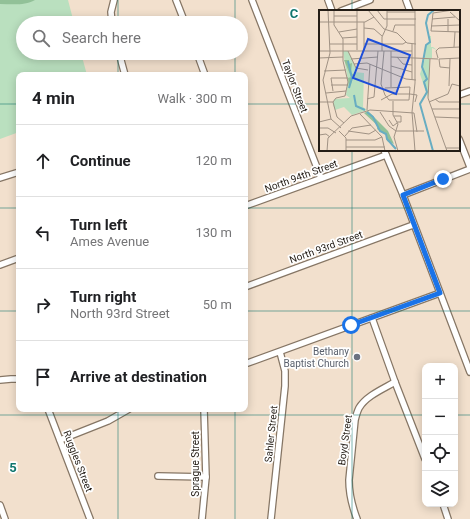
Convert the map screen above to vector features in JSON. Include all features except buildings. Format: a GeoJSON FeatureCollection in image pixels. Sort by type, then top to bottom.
{"type":"FeatureCollection","features":[{"type":"Feature","properties":{"kind":"street"},"geometry":{"type":"LineString","coordinates":[[176,0],[182,16]]}},
{"type":"Feature","properties":{"kind":"street","name":"Taylor Street"},"geometry":{"type":"LineString","coordinates":[[252,0],[321,178]]}},
{"type":"Feature","properties":{"kind":"street"},"geometry":{"type":"LineString","coordinates":[[328,0],[332,10]]}},
{"type":"Feature","properties":{"kind":"street"},"geometry":{"type":"LineString","coordinates":[[344,10],[370,0]]}},
{"type":"Feature","properties":{"kind":"street"},"geometry":{"type":"LineString","coordinates":[[406,0],[410,10]]}},
{"type":"Feature","properties":{"kind":"street"},"geometry":{"type":"LineString","coordinates":[[112,16],[114,2]]}},
{"type":"Feature","properties":{"kind":"street"},"geometry":{"type":"LineString","coordinates":[[121,60],[123,72]]}},
{"type":"Feature","properties":{"kind":"street"},"geometry":{"type":"LineString","coordinates":[[199,60],[204,72]]}},
{"type":"Feature","properties":{"kind":"street"},"geometry":{"type":"LineString","coordinates":[[460,95],[470,91]]}},
{"type":"Feature","properties":{"kind":"street"},"geometry":{"type":"LineString","coordinates":[[403,195],[470,168],[460,142]]}},
{"type":"Feature","properties":{"kind":"street"},"geometry":{"type":"LineString","coordinates":[[385,152],[403,195],[470,372]]}},
{"type":"Feature","properties":{"kind":"street","name":"North 94th Street"},"geometry":{"type":"LineString","coordinates":[[248,205],[321,178],[385,152]]}},
{"type":"Feature","properties":{"kind":"street"},"geometry":{"type":"LineString","coordinates":[[0,178],[16,173]]}},
{"type":"Feature","properties":{"kind":"street","name":"North 93rd Street"},"geometry":{"type":"LineString","coordinates":[[248,286],[414,225]]}},
{"type":"Feature","properties":{"kind":"street"},"geometry":{"type":"LineString","coordinates":[[0,265],[16,259]]}},
{"type":"Feature","properties":{"kind":"street"},"geometry":{"type":"LineString","coordinates":[[248,363],[440,293]]}},
{"type":"Feature","properties":{"kind":"street"},"geometry":{"type":"LineString","coordinates":[[372,318],[422,451]]}},
{"type":"Feature","properties":{"kind":"street","name":"Sahler Street"},"geometry":{"type":"LineString","coordinates":[[271,519],[285,386],[285,371],[280,352]]}},
{"type":"Feature","properties":{"kind":"street"},"geometry":{"type":"LineString","coordinates":[[0,380],[16,379]]}},
{"type":"Feature","properties":{"kind":"street","name":"Boyd Street"},"geometry":{"type":"LineString","coordinates":[[357,519],[350,495],[349,480],[357,412],[368,398],[395,382]]}},
{"type":"Feature","properties":{"kind":"street","name":"Ruggles Street"},"geometry":{"type":"LineString","coordinates":[[49,412],[90,519]]}},
{"type":"Feature","properties":{"kind":"street"},"geometry":{"type":"LineString","coordinates":[[60,440],[108,421],[123,412]]}},
{"type":"Feature","properties":{"kind":"street","name":"Sprague Street"},"geometry":{"type":"LineString","coordinates":[[202,519],[206,478],[204,412]]}},
{"type":"Feature","properties":{"kind":"street"},"geometry":{"type":"LineString","coordinates":[[158,476],[206,478]]}},
{"type":"Feature","properties":{"kind":"street"},"geometry":{"type":"LineString","coordinates":[[0,505],[5,519]]}},
{"type":"Feature","properties":{"kind":"street"},"geometry":{"type":"LineString","coordinates":[[444,507],[448,519]]}},
{"type":"Feature","properties":{"kind":"green space"},"geometry":{"type":"Polygon","coordinates":[[[0,0],[68,0],[72,16],[16,16],[16,60],[83,60],[86,72],[16,72],[16,133],[0,139],[0,0]]]}},
{"type":"Feature","properties":{"kind":"green space"},"geometry":{"type":"Polygon","coordinates":[[[0,0],[35,0],[22,4],[0,4],[0,0]]]}},
{"type":"Feature","properties":{"kind":"place","name":"Bethany Baptist Church"},"geometry":{"type":"Point","coordinates":[357,357]}},
{"type":"Feature","properties":{"kind":"route"},"geometry":{"type":"LineString","coordinates":[[351,325],[440,293],[403,195],[443,179]]}}]}
